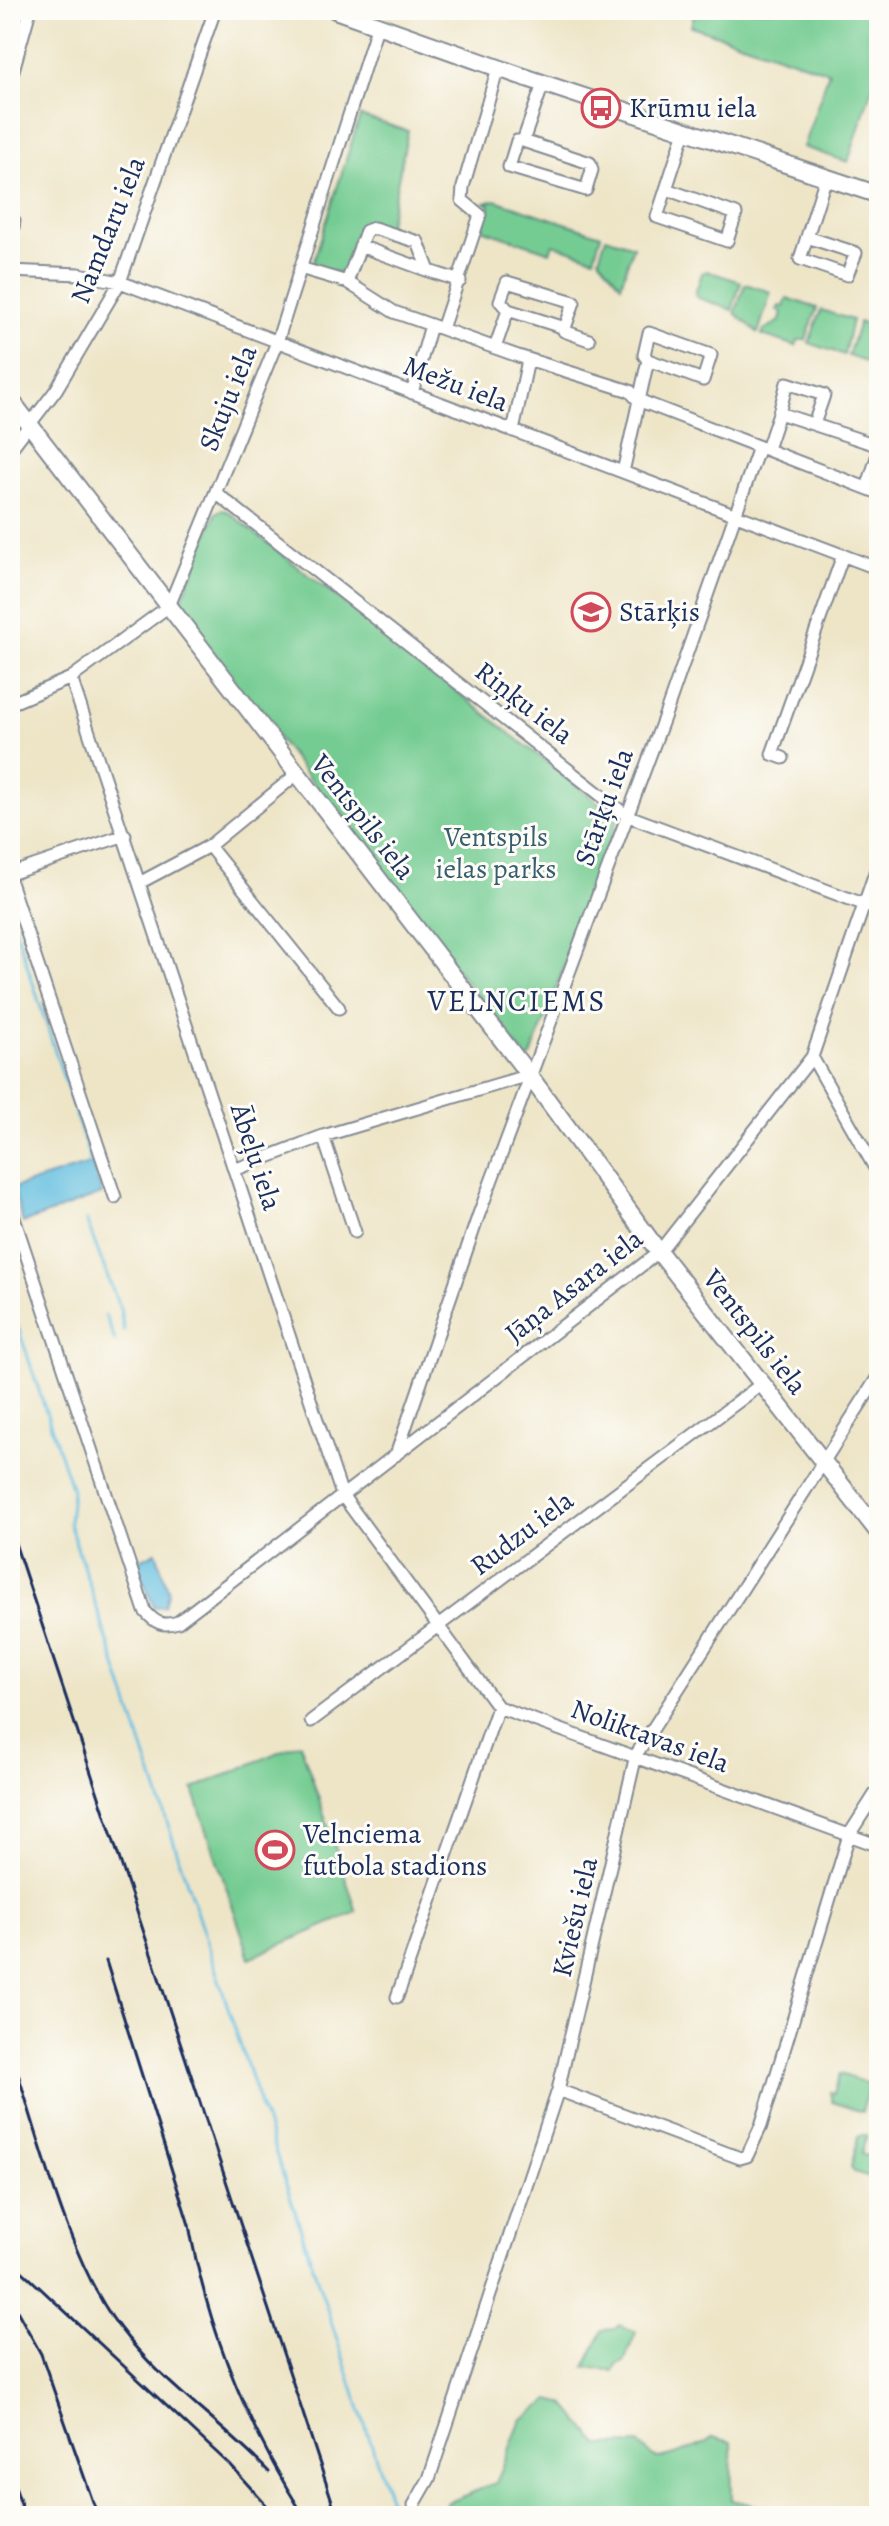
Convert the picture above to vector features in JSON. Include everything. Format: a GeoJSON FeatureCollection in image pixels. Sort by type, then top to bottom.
{"type":"FeatureCollection","features":[{"type":"Feature","properties":{"kind":"street"},"geometry":{"type":"LineString","coordinates":[[10,81],[30,10]]}},
{"type":"Feature","properties":{"kind":"street","name":"Namdaru iela"},"geometry":{"type":"LineString","coordinates":[[10,450],[31,426],[120,282],[215,10]]}},
{"type":"Feature","properties":{"kind":"street"},"geometry":{"type":"LineString","coordinates":[[335,10],[543,84],[879,195]]}},
{"type":"Feature","properties":{"kind":"street","name":"Skuju iela"},"geometry":{"type":"LineString","coordinates":[[169,606],[277,342],[378,24]]}},
{"type":"Feature","properties":{"kind":"street"},"geometry":{"type":"LineString","coordinates":[[412,393],[437,327],[460,281],[480,215],[462,200],[463,187],[498,68]]}},
{"type":"Feature","properties":{"kind":"street"},"geometry":{"type":"LineString","coordinates":[[523,141],[543,84]]}},
{"type":"Feature","properties":{"kind":"street"},"geometry":{"type":"LineString","coordinates":[[666,189],[736,214],[727,241],[657,217],[666,189],[685,131]]}},
{"type":"Feature","properties":{"kind":"street"},"geometry":{"type":"LineString","coordinates":[[517,141],[523,141],[590,163],[592,170],[586,190],[509,167],[517,141]]}},
{"type":"Feature","properties":{"kind":"street"},"geometry":{"type":"LineString","coordinates":[[807,237],[856,253],[847,275],[800,259],[826,177]]}},
{"type":"Feature","properties":{"kind":"street"},"geometry":{"type":"LineString","coordinates":[[10,216],[14,221],[10,247]]}},
{"type":"Feature","properties":{"kind":"street"},"geometry":{"type":"LineString","coordinates":[[347,282],[366,231],[374,228],[418,242],[429,271]]}},
{"type":"Feature","properties":{"kind":"street"},"geometry":{"type":"LineString","coordinates":[[360,246],[460,281]]}},
{"type":"Feature","properties":{"kind":"street"},"geometry":{"type":"LineString","coordinates":[[300,268],[347,282],[394,312],[528,360],[630,391],[638,400],[879,493]]}},
{"type":"Feature","properties":{"kind":"street","name":"Mežu iela"},"geometry":{"type":"LineString","coordinates":[[10,271],[99,276],[120,282],[879,569]]}},
{"type":"Feature","properties":{"kind":"street"},"geometry":{"type":"LineString","coordinates":[[565,328],[508,310],[500,301],[507,282],[574,302],[564,331],[589,340]]}},
{"type":"Feature","properties":{"kind":"street"},"geometry":{"type":"LineString","coordinates":[[495,348],[508,310]]}},
{"type":"Feature","properties":{"kind":"street"},"geometry":{"type":"LineString","coordinates":[[649,333],[711,355],[703,380],[648,360],[644,355],[649,333]]}},
{"type":"Feature","properties":{"kind":"street"},"geometry":{"type":"LineString","coordinates":[[513,431],[528,360]]}},
{"type":"Feature","properties":{"kind":"street"},"geometry":{"type":"LineString","coordinates":[[623,472],[648,360]]}},
{"type":"Feature","properties":{"kind":"street","name":"Stārķu iela"},"geometry":{"type":"LineString","coordinates":[[396,1455],[529,1075],[737,514],[779,413],[787,383],[824,395],[814,424]]}},
{"type":"Feature","properties":{"kind":"street","name":"Ventspils iela"},"geometry":{"type":"LineString","coordinates":[[10,399],[529,1075],[659,1252],[879,1533]]}},
{"type":"Feature","properties":{"kind":"street"},"geometry":{"type":"LineString","coordinates":[[779,413],[879,448],[867,488]]}},
{"type":"Feature","properties":{"kind":"street","name":"Riņķu iela"},"geometry":{"type":"LineString","coordinates":[[216,493],[626,815],[879,910]]}},
{"type":"Feature","properties":{"kind":"street"},"geometry":{"type":"LineString","coordinates":[[783,758],[772,754],[843,555]]}},
{"type":"Feature","properties":{"kind":"street"},"geometry":{"type":"LineString","coordinates":[[10,704],[71,678],[169,606]]}},
{"type":"Feature","properties":{"kind":"street","name":"Ābeļu iela"},"geometry":{"type":"LineString","coordinates":[[71,678],[342,1495],[438,1628]]}},
{"type":"Feature","properties":{"kind":"street"},"geometry":{"type":"LineString","coordinates":[[141,882],[209,846],[297,774]]}},
{"type":"Feature","properties":{"kind":"street"},"geometry":{"type":"LineString","coordinates":[[10,874],[125,835]]}},
{"type":"Feature","properties":{"kind":"street"},"geometry":{"type":"LineString","coordinates":[[209,846],[339,1008]]}},
{"type":"Feature","properties":{"kind":"street","name":"Jāņa Asara iela"},"geometry":{"type":"LineString","coordinates":[[10,1206],[145,1611],[154,1622],[168,1625],[178,1622],[659,1252],[812,1057],[879,861]]}},
{"type":"Feature","properties":{"kind":"street"},"geometry":{"type":"LineString","coordinates":[[10,882],[115,1197]]}},
{"type":"Feature","properties":{"kind":"street"},"geometry":{"type":"LineString","coordinates":[[812,1057],[879,1175]]}},
{"type":"Feature","properties":{"kind":"street"},"geometry":{"type":"LineString","coordinates":[[234,1170],[323,1136],[529,1075]]}},
{"type":"Feature","properties":{"kind":"street"},"geometry":{"type":"LineString","coordinates":[[323,1136],[355,1232]]}},
{"type":"Feature","properties":{"kind":"street","name":"Kviešu iela"},"geometry":{"type":"LineString","coordinates":[[417,2516],[414,2505],[429,2479],[558,2090],[636,1755],[879,1375]]}},
{"type":"Feature","properties":{"kind":"street","name":"Rudzu iela"},"geometry":{"type":"LineString","coordinates":[[311,1721],[763,1383]]}},
{"type":"Feature","properties":{"kind":"street"},"geometry":{"type":"LineString","coordinates":[[397,1997],[498,1707],[438,1628]]}},
{"type":"Feature","properties":{"kind":"street","name":"Noliktavas iela"},"geometry":{"type":"LineString","coordinates":[[498,1707],[879,1846]]}},
{"type":"Feature","properties":{"kind":"street"},"geometry":{"type":"LineString","coordinates":[[558,2090],[740,2158],[747,2156],[761,2126],[849,1835],[879,1788]]}},
{"type":"Feature","properties":{"kind":"green space"},"geometry":{"type":"Polygon","coordinates":[[[695,10],[879,10],[879,66],[848,162],[803,147],[829,72],[691,26],[695,10]]]}},
{"type":"Feature","properties":{"kind":"green space"},"geometry":{"type":"Polygon","coordinates":[[[360,116],[408,131],[388,228],[365,223],[345,275],[312,266],[360,116]]]}},
{"type":"Feature","properties":{"kind":"green space"},"geometry":{"type":"Polygon","coordinates":[[[495,200],[601,235],[594,258],[553,244],[550,252],[482,229],[490,205],[485,203],[495,200]]]}},
{"type":"Feature","properties":{"kind":"green space"},"geometry":{"type":"Polygon","coordinates":[[[606,237],[633,246],[621,285],[599,258],[606,237]]]}},
{"type":"Feature","properties":{"kind":"green space"},"geometry":{"type":"Polygon","coordinates":[[[707,271],[741,282],[732,310],[698,298],[695,294],[702,273],[707,271]]]}},
{"type":"Feature","properties":{"kind":"green space"},"geometry":{"type":"Polygon","coordinates":[[[745,284],[771,292],[758,333],[735,313],[745,284]]]}},
{"type":"Feature","properties":{"kind":"green space"},"geometry":{"type":"Polygon","coordinates":[[[787,298],[817,308],[806,340],[798,340],[796,346],[762,335],[764,330],[780,321],[782,312],[777,310],[779,306],[784,307],[787,298]]]}},
{"type":"Feature","properties":{"kind":"green space"},"geometry":{"type":"Polygon","coordinates":[[[821,310],[852,320],[844,355],[809,343],[821,310]]]}},
{"type":"Feature","properties":{"kind":"green space"},"geometry":{"type":"Polygon","coordinates":[[[859,322],[877,328],[865,362],[848,356],[859,322]]]}},
{"type":"Feature","properties":{"kind":"green space","name":"Ventspils ielas parks"},"geometry":{"type":"Polygon","coordinates":[[[227,511],[618,818],[531,1057],[527,1060],[178,609],[216,513],[227,511]]]}},
{"type":"Feature","properties":{"kind":"green space","name":"Velnciema futbola stadions"},"geometry":{"type":"Polygon","coordinates":[[[300,1743],[357,1912],[250,1958],[193,1789],[300,1743]]]}},
{"type":"Feature","properties":{"kind":"green space"},"geometry":{"type":"Polygon","coordinates":[[[840,2074],[869,2084],[862,2112],[832,2102],[830,2092],[834,2093],[840,2074]]]}},
{"type":"Feature","properties":{"kind":"green space"},"geometry":{"type":"Polygon","coordinates":[[[867,2135],[861,2154],[879,2160],[879,2180],[854,2172],[851,2167],[858,2137],[867,2135]]]}},
{"type":"Feature","properties":{"kind":"green space"},"geometry":{"type":"Polygon","coordinates":[[[619,2325],[636,2332],[624,2362],[617,2364],[614,2371],[585,2367],[603,2330],[615,2329],[619,2325]]]}},
{"type":"Feature","properties":{"kind":"green space"},"geometry":{"type":"Polygon","coordinates":[[[550,2400],[565,2404],[599,2445],[639,2444],[653,2457],[661,2458],[700,2446],[713,2437],[731,2442],[732,2500],[758,2506],[754,2516],[447,2516],[446,2503],[496,2483],[521,2420],[550,2400]]]}},
{"type":"Feature","properties":{"kind":"water"},"geometry":{"type":"Polygon","coordinates":[[[92,1163],[102,1194],[23,1223],[13,1188],[92,1163]]]}},
{"type":"Feature","properties":{"kind":"water"},"geometry":{"type":"Polygon","coordinates":[[[156,1552],[169,1592],[164,1606],[154,1607],[136,1562],[156,1552]]]}},
{"type":"Feature","properties":{"kind":"waterway"},"geometry":{"type":"LineString","coordinates":[[10,912],[89,1156],[89,1166]]}},
{"type":"Feature","properties":{"kind":"waterway"},"geometry":{"type":"LineString","coordinates":[[86,1220],[120,1309],[124,1331]]}},
{"type":"Feature","properties":{"kind":"waterway"},"geometry":{"type":"LineString","coordinates":[[10,1303],[72,1490],[69,1523],[395,2516]]}},
{"type":"Feature","properties":{"kind":"waterway"},"geometry":{"type":"LineString","coordinates":[[105,1315],[115,1341]]}},
{"type":"Feature","properties":{"kind":"railway"},"geometry":{"type":"LineString","coordinates":[[10,1528],[337,2516]]}},
{"type":"Feature","properties":{"kind":"railway"},"geometry":{"type":"LineString","coordinates":[[106,1961],[189,2225],[219,2340],[248,2412],[304,2516]]}},
{"type":"Feature","properties":{"kind":"railway"},"geometry":{"type":"LineString","coordinates":[[10,2049],[69,2231],[101,2299],[119,2327],[153,2366],[269,2472]]}},
{"type":"Feature","properties":{"kind":"railway"},"geometry":{"type":"LineString","coordinates":[[10,2260],[230,2465],[276,2516]]}},
{"type":"Feature","properties":{"kind":"railway"},"geometry":{"type":"LineString","coordinates":[[10,2298],[41,2354],[98,2516]]}},
{"type":"Feature","properties":{"kind":"railway"},"geometry":{"type":"LineString","coordinates":[[10,2472],[25,2516]]}},
{"type":"Feature","properties":{"kind":"place","name":"Krūmu iela"},"geometry":{"type":"Point","coordinates":[601,108]}},
{"type":"Feature","properties":{"kind":"place","name":"Stārķis"},"geometry":{"type":"Point","coordinates":[591,612]}},
{"type":"Feature","properties":{"kind":"place","name":"Velnciema futbola stadions"},"geometry":{"type":"Point","coordinates":[275,1850]}},
{"type":"Feature","properties":{"kind":"district","name":"VELNCIEMS"},"geometry":{"type":"Point","coordinates":[517,1001]}}]}
